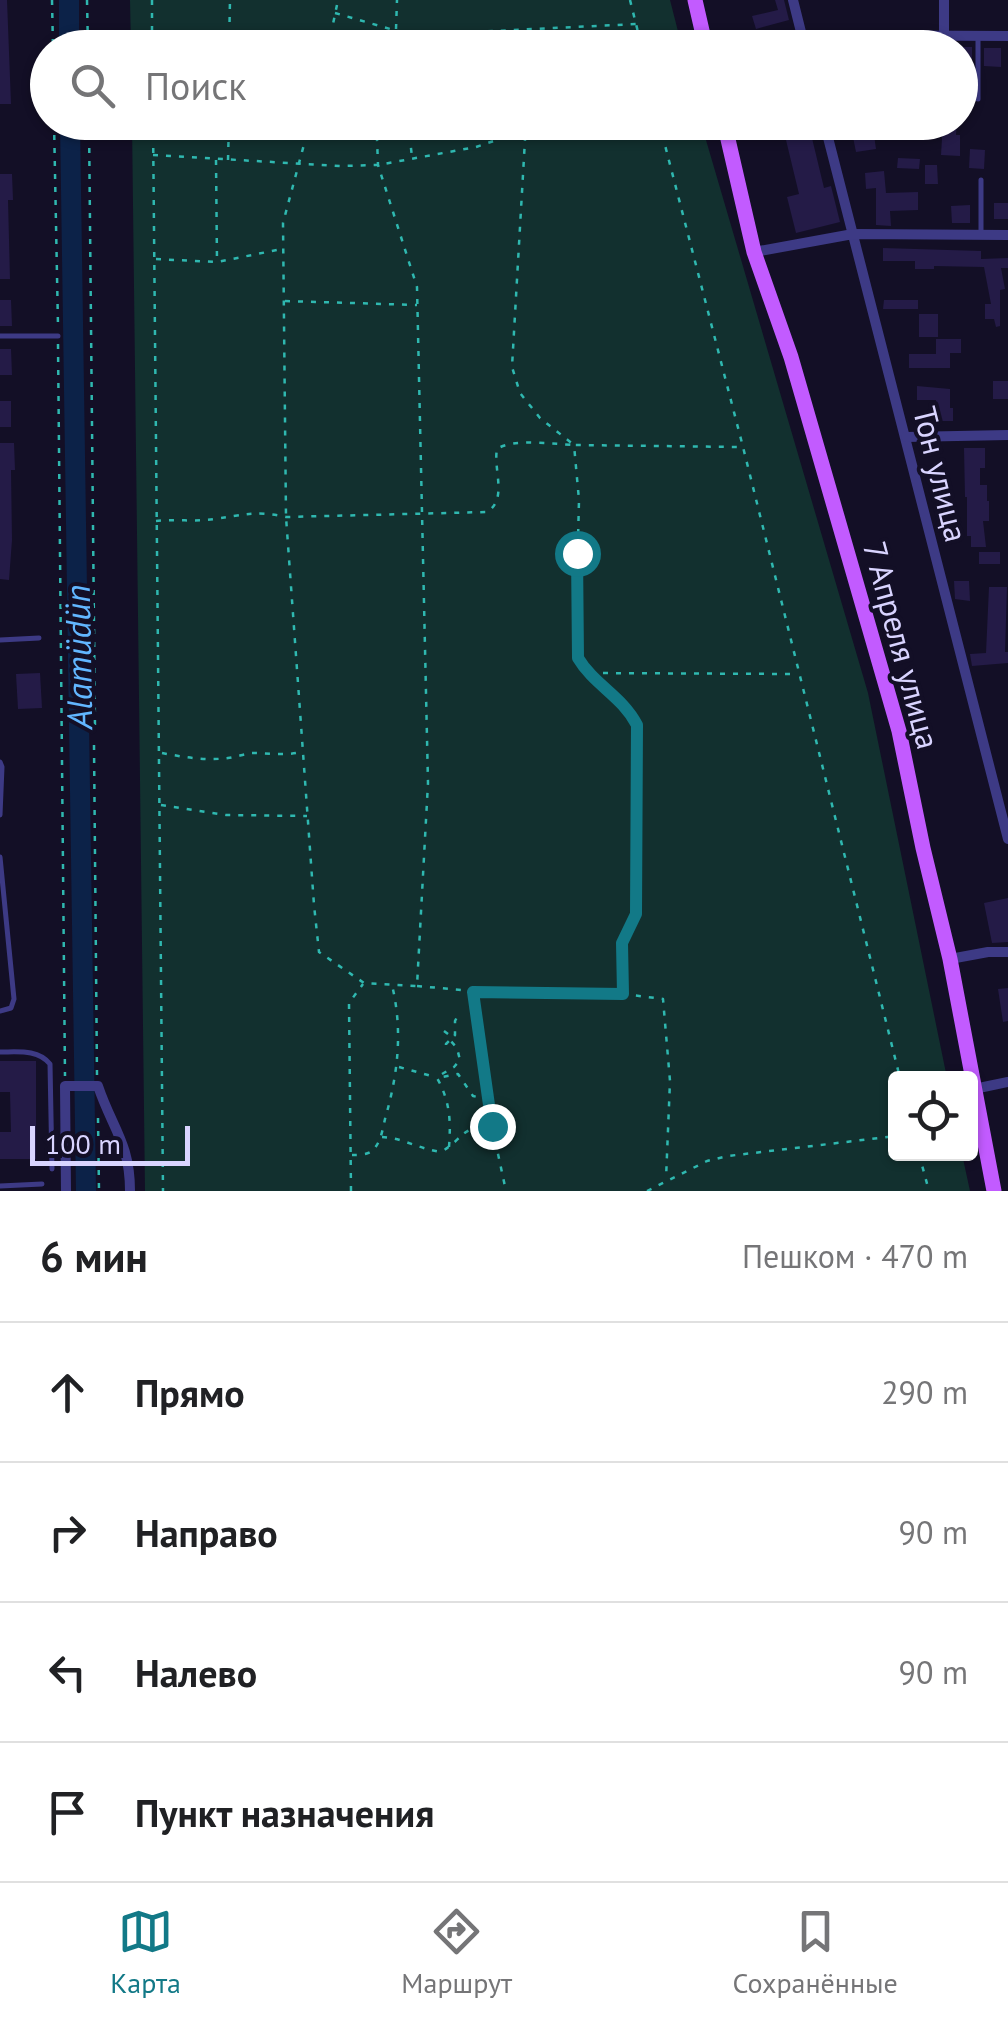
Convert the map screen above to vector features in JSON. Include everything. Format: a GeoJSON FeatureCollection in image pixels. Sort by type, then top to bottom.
{"type":"FeatureCollection","features":[{"type":"Feature","properties":{"kind":"main road"},"geometry":{"type":"LineString","coordinates":[[695,0],[702,30]]}},
{"type":"Feature","properties":{"kind":"main road","name":"7 Апреля улица"},"geometry":{"type":"LineString","coordinates":[[733,140],[754,252],[791,357],[899,732],[971,1071]]}},
{"type":"Feature","properties":{"kind":"main road","name":"7 Апреля улица"},"geometry":{"type":"LineString","coordinates":[[978,1109],[994,1191]]}},
{"type":"Feature","properties":{"kind":"street"},"geometry":{"type":"LineString","coordinates":[[793,0],[801,30]]}},
{"type":"Feature","properties":{"kind":"street"},"geometry":{"type":"LineString","coordinates":[[944,0],[944,30]]}},
{"type":"Feature","properties":{"kind":"street"},"geometry":{"type":"LineString","coordinates":[[978,36],[1008,36]]}},
{"type":"Feature","properties":{"kind":"street","name":"Тон улица"},"geometry":{"type":"LineString","coordinates":[[829,140],[1008,838]]}},
{"type":"Feature","properties":{"kind":"street"},"geometry":{"type":"LineString","coordinates":[[754,252],[853,234],[1008,235]]}},
{"type":"Feature","properties":{"kind":"street"},"geometry":{"type":"LineString","coordinates":[[906,438],[1008,435]]}},
{"type":"Feature","properties":{"kind":"street"},"geometry":{"type":"LineString","coordinates":[[950,959],[1008,952]]}},
{"type":"Feature","properties":{"kind":"street"},"geometry":{"type":"LineString","coordinates":[[978,1088],[1008,1082]]}},
{"type":"Feature","properties":{"kind":"street"},"geometry":{"type":"LineString","coordinates":[[66,1191],[66,1086],[95,1086],[118,1128],[130,1172],[130,1191]]}},
{"type":"Feature","properties":{"kind":"lane"},"geometry":{"type":"LineString","coordinates":[[978,36],[978,99]]}},
{"type":"Feature","properties":{"kind":"lane"},"geometry":{"type":"LineString","coordinates":[[981,180],[982,235]]}},
{"type":"Feature","properties":{"kind":"lane"},"geometry":{"type":"LineString","coordinates":[[0,336],[58,336]]}},
{"type":"Feature","properties":{"kind":"lane"},"geometry":{"type":"LineString","coordinates":[[0,640],[39,638]]}},
{"type":"Feature","properties":{"kind":"lane"},"geometry":{"type":"LineString","coordinates":[[0,762],[0,816]]}},
{"type":"Feature","properties":{"kind":"lane"},"geometry":{"type":"LineString","coordinates":[[0,857],[14,999],[11,1008],[0,1012]]}},
{"type":"Feature","properties":{"kind":"lane"},"geometry":{"type":"LineString","coordinates":[[0,947],[9,947]]}},
{"type":"Feature","properties":{"kind":"lane"},"geometry":{"type":"LineString","coordinates":[[0,1052],[28,1052],[44,1056],[50,1064],[52,1169]]}},
{"type":"Feature","properties":{"kind":"lane"},"geometry":{"type":"LineString","coordinates":[[0,1186],[42,1184]]}},
{"type":"Feature","properties":{"kind":"path"},"geometry":{"type":"LineString","coordinates":[[52,0],[53,30]]}},
{"type":"Feature","properties":{"kind":"path"},"geometry":{"type":"LineString","coordinates":[[87,0],[88,30]]}},
{"type":"Feature","properties":{"kind":"path"},"geometry":{"type":"LineString","coordinates":[[152,0],[152,30]]}},
{"type":"Feature","properties":{"kind":"path"},"geometry":{"type":"LineString","coordinates":[[229,30],[230,0]]}},
{"type":"Feature","properties":{"kind":"path"},"geometry":{"type":"LineString","coordinates":[[332,30],[338,0]]}},
{"type":"Feature","properties":{"kind":"path"},"geometry":{"type":"LineString","coordinates":[[335,13],[396,30],[397,0]]}},
{"type":"Feature","properties":{"kind":"path"},"geometry":{"type":"LineString","coordinates":[[630,0],[638,30]]}},
{"type":"Feature","properties":{"kind":"path"},"geometry":{"type":"LineString","coordinates":[[516,30],[637,24]]}},
{"type":"Feature","properties":{"kind":"path"},"geometry":{"type":"LineString","coordinates":[[54,140],[66,1086]]}},
{"type":"Feature","properties":{"kind":"path"},"geometry":{"type":"LineString","coordinates":[[88,140],[95,728]]}},
{"type":"Feature","properties":{"kind":"path"},"geometry":{"type":"LineString","coordinates":[[153,140],[162,1191]]}},
{"type":"Feature","properties":{"kind":"path"},"geometry":{"type":"LineString","coordinates":[[228,160],[229,140]]}},
{"type":"Feature","properties":{"kind":"path"},"geometry":{"type":"LineString","coordinates":[[306,140],[283,223],[286,517],[319,952],[364,983],[473,992],[623,994],[664,999],[670,1081],[666,1180]]}},
{"type":"Feature","properties":{"kind":"path"},"geometry":{"type":"LineString","coordinates":[[377,140],[378,165],[417,287],[428,783],[417,986]]}},
{"type":"Feature","properties":{"kind":"path"},"geometry":{"type":"LineString","coordinates":[[410,140],[412,158]]}},
{"type":"Feature","properties":{"kind":"path"},"geometry":{"type":"LineString","coordinates":[[153,155],[378,165],[497,140]]}},
{"type":"Feature","properties":{"kind":"path"},"geometry":{"type":"LineString","coordinates":[[525,140],[512,368],[520,393],[540,418],[574,445],[579,500],[578,658],[628,708],[637,725],[636,914],[622,943],[623,994]]}},
{"type":"Feature","properties":{"kind":"path"},"geometry":{"type":"LineString","coordinates":[[664,140],[898,1071]]}},
{"type":"Feature","properties":{"kind":"path"},"geometry":{"type":"LineString","coordinates":[[216,159],[217,262]]}},
{"type":"Feature","properties":{"kind":"path"},"geometry":{"type":"LineString","coordinates":[[154,259],[217,262],[283,249]]}},
{"type":"Feature","properties":{"kind":"path"},"geometry":{"type":"LineString","coordinates":[[284,301],[417,306]]}},
{"type":"Feature","properties":{"kind":"path"},"geometry":{"type":"LineString","coordinates":[[156,521],[211,520],[242,512],[286,517],[487,512],[498,500],[496,457],[497,448],[504,444],[743,447]]}},
{"type":"Feature","properties":{"kind":"path"},"geometry":{"type":"LineString","coordinates":[[588,672],[799,674]]}},
{"type":"Feature","properties":{"kind":"path"},"geometry":{"type":"LineString","coordinates":[[94,745],[99,1191]]}},
{"type":"Feature","properties":{"kind":"path"},"geometry":{"type":"LineString","coordinates":[[159,752],[226,759],[256,753],[303,752]]}},
{"type":"Feature","properties":{"kind":"path"},"geometry":{"type":"LineString","coordinates":[[159,804],[226,815],[308,816]]}},
{"type":"Feature","properties":{"kind":"path"},"geometry":{"type":"LineString","coordinates":[[350,1191],[349,1003],[364,983]]}},
{"type":"Feature","properties":{"kind":"path"},"geometry":{"type":"LineString","coordinates":[[350,1155],[365,1154],[374,1148],[398,1067],[392,985]]}},
{"type":"Feature","properties":{"kind":"path"},"geometry":{"type":"LineString","coordinates":[[473,992],[492,1126],[506,1191]]}},
{"type":"Feature","properties":{"kind":"path"},"geometry":{"type":"LineString","coordinates":[[446,1050],[446,1044],[455,1035],[458,1015]]}},
{"type":"Feature","properties":{"kind":"path"},"geometry":{"type":"LineString","coordinates":[[437,1078],[460,1060],[457,1048],[444,1032]]}},
{"type":"Feature","properties":{"kind":"path"},"geometry":{"type":"LineString","coordinates":[[398,1067],[437,1078],[458,1074],[474,1096],[488,1099]]}},
{"type":"Feature","properties":{"kind":"path"},"geometry":{"type":"LineString","coordinates":[[437,1078],[449,1108],[449,1147]]}},
{"type":"Feature","properties":{"kind":"path"},"geometry":{"type":"LineString","coordinates":[[380,1136],[397,1137],[424,1150],[440,1152],[465,1131],[492,1126]]}},
{"type":"Feature","properties":{"kind":"path"},"geometry":{"type":"LineString","coordinates":[[647,1191],[728,1156],[888,1137]]}},
{"type":"Feature","properties":{"kind":"path"},"geometry":{"type":"LineString","coordinates":[[921,1161],[929,1191]]}},
{"type":"Feature","properties":{"kind":"green space"},"geometry":{"type":"Polygon","coordinates":[[[130,0],[670,0],[678,30],[131,30],[130,0]]]}},
{"type":"Feature","properties":{"kind":"green space"},"geometry":{"type":"Polygon","coordinates":[[[132,140],[706,140],[868,693],[946,1071],[888,1071],[888,1161],[964,1161],[970,1191],[145,1191],[132,140]]]}},
{"type":"Feature","properties":{"kind":"building"},"geometry":{"type":"Polygon","coordinates":[[[0,0],[7,0],[11,104],[0,104],[0,0]]]}},
{"type":"Feature","properties":{"kind":"building"},"geometry":{"type":"Polygon","coordinates":[[[775,0],[784,0],[789,20],[756,29],[752,16],[778,10],[775,0]]]}},
{"type":"Feature","properties":{"kind":"building"},"geometry":{"type":"Polygon","coordinates":[[[984,48],[1001,48],[1001,67],[984,66],[984,48]]]}},
{"type":"Feature","properties":{"kind":"building"},"geometry":{"type":"Polygon","coordinates":[[[786,140],[812,140],[824,188],[831,186],[840,222],[796,233],[787,197],[799,194],[786,140]]]}},
{"type":"Feature","properties":{"kind":"building"},"geometry":{"type":"Polygon","coordinates":[[[854,140],[875,140],[876,149],[856,152],[854,140]]]}},
{"type":"Feature","properties":{"kind":"building"},"geometry":{"type":"Polygon","coordinates":[[[942,140],[960,140],[960,156],[941,155],[942,140]]]}},
{"type":"Feature","properties":{"kind":"building"},"geometry":{"type":"Polygon","coordinates":[[[970,149],[985,150],[984,169],[969,168],[970,149]]]}},
{"type":"Feature","properties":{"kind":"building"},"geometry":{"type":"Polygon","coordinates":[[[898,158],[920,159],[919,169],[897,168],[898,158]]]}},
{"type":"Feature","properties":{"kind":"building"},"geometry":{"type":"Polygon","coordinates":[[[925,165],[937,165],[938,184],[925,184],[925,165]]]}},
{"type":"Feature","properties":{"kind":"building"},"geometry":{"type":"Polygon","coordinates":[[[884,171],[886,193],[918,192],[918,210],[890,211],[891,226],[876,225],[876,188],[866,189],[865,173],[884,171]]]}},
{"type":"Feature","properties":{"kind":"building"},"geometry":{"type":"Polygon","coordinates":[[[0,174],[12,174],[13,200],[8,200],[10,279],[0,279],[0,174]]]}},
{"type":"Feature","properties":{"kind":"building"},"geometry":{"type":"Polygon","coordinates":[[[994,203],[1008,203],[1008,219],[994,219],[994,203]]]}},
{"type":"Feature","properties":{"kind":"building"},"geometry":{"type":"Polygon","coordinates":[[[970,205],[970,223],[952,223],[951,206],[970,205]]]}},
{"type":"Feature","properties":{"kind":"building"},"geometry":{"type":"Polygon","coordinates":[[[883,248],[981,251],[981,259],[1008,258],[1008,268],[1001,268],[1005,289],[1000,290],[1000,326],[996,327],[994,319],[985,319],[985,304],[991,304],[984,267],[915,269],[915,261],[883,261],[883,248]]]}},
{"type":"Feature","properties":{"kind":"building"},"geometry":{"type":"Polygon","coordinates":[[[0,300],[11,300],[12,326],[0,326],[0,300]]]}},
{"type":"Feature","properties":{"kind":"building"},"geometry":{"type":"Polygon","coordinates":[[[884,300],[918,300],[918,309],[883,309],[884,300]]]}},
{"type":"Feature","properties":{"kind":"building"},"geometry":{"type":"Polygon","coordinates":[[[919,314],[938,314],[938,337],[919,337],[919,314]]]}},
{"type":"Feature","properties":{"kind":"building"},"geometry":{"type":"Polygon","coordinates":[[[936,339],[961,339],[961,353],[950,353],[950,368],[909,368],[909,354],[936,354],[936,339]]]}},
{"type":"Feature","properties":{"kind":"building"},"geometry":{"type":"Polygon","coordinates":[[[0,349],[11,349],[12,375],[0,375],[0,349]]]}},
{"type":"Feature","properties":{"kind":"building"},"geometry":{"type":"Polygon","coordinates":[[[993,381],[1008,381],[1008,399],[993,399],[993,381]]]}},
{"type":"Feature","properties":{"kind":"building"},"geometry":{"type":"Polygon","coordinates":[[[917,386],[950,389],[953,421],[936,421],[936,400],[917,400],[917,386]]]}},
{"type":"Feature","properties":{"kind":"building"},"geometry":{"type":"Polygon","coordinates":[[[0,401],[11,401],[11,427],[0,427],[0,401]]]}},
{"type":"Feature","properties":{"kind":"building"},"geometry":{"type":"Polygon","coordinates":[[[0,443],[14,443],[9,580],[0,579],[0,443]]]}},
{"type":"Feature","properties":{"kind":"building"},"geometry":{"type":"Polygon","coordinates":[[[964,448],[985,448],[980,485],[987,485],[989,501],[989,521],[983,521],[986,547],[971,547],[971,536],[967,536],[964,448]]]}},
{"type":"Feature","properties":{"kind":"building"},"geometry":{"type":"Polygon","coordinates":[[[979,552],[1000,552],[1000,564],[979,564],[979,552]]]}},
{"type":"Feature","properties":{"kind":"building"},"geometry":{"type":"Polygon","coordinates":[[[954,581],[969,581],[970,601],[955,599],[954,581]]]}},
{"type":"Feature","properties":{"kind":"building"},"geometry":{"type":"Polygon","coordinates":[[[989,587],[1007,587],[1008,663],[972,666],[970,654],[986,653],[989,587]]]}},
{"type":"Feature","properties":{"kind":"building"},"geometry":{"type":"Polygon","coordinates":[[[40,673],[42,708],[18,709],[16,674],[40,673]]]}},
{"type":"Feature","properties":{"kind":"building"},"geometry":{"type":"Polygon","coordinates":[[[1008,898],[1008,942],[992,943],[984,903],[1008,898]]]}},
{"type":"Feature","properties":{"kind":"building"},"geometry":{"type":"Polygon","coordinates":[[[1008,988],[1008,1021],[1003,1022],[998,989],[1008,988]]]}},
{"type":"Feature","properties":{"kind":"building"},"geometry":{"type":"Polygon","coordinates":[[[0,1061],[36,1061],[36,1159],[0,1159],[0,1132],[11,1132],[10,1092],[0,1092],[0,1061]]]}},
{"type":"Feature","properties":{"kind":"waterway","name":"Alamüdün"},"geometry":{"type":"LineString","coordinates":[[69,0],[69,30]]}},
{"type":"Feature","properties":{"kind":"waterway","name":"Alamüdün"},"geometry":{"type":"LineString","coordinates":[[70,140],[86,1191]]}},
{"type":"Feature","properties":{"kind":"route"},"geometry":{"type":"LineString","coordinates":[[492,1126],[473,992],[623,994],[622,943],[636,914],[637,725],[628,708],[584,669],[578,658],[577,553]]}}]}
